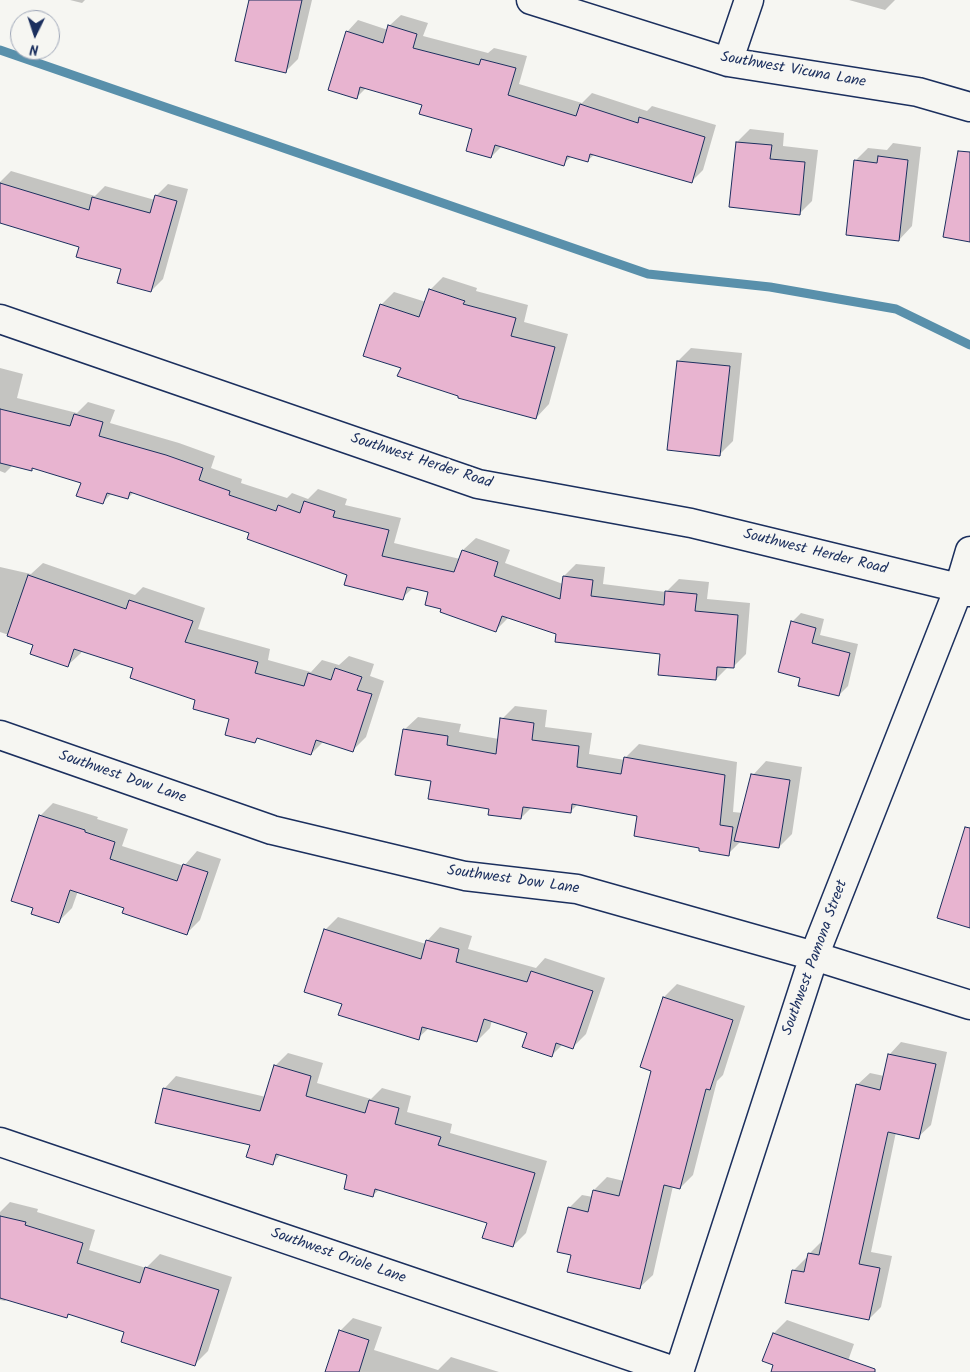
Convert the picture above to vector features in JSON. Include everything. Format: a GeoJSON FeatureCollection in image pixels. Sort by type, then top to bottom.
{"type":"FeatureCollection","features":[{"type":"Feature","properties":{"kind":"street","name":"Southwest Vicuna Lane"},"geometry":{"type":"LineString","coordinates":[[531,0],[728,62],[918,92],[970,107]]}},
{"type":"Feature","properties":{"kind":"street"},"geometry":{"type":"LineString","coordinates":[[728,62],[749,0]]}},
{"type":"Feature","properties":{"kind":"street","name":"Southwest Herder Road"},"geometry":{"type":"LineString","coordinates":[[0,319],[478,484],[691,523],[964,590]]}},
{"type":"Feature","properties":{"kind":"street","name":"Southwest Pamona Street"},"geometry":{"type":"LineString","coordinates":[[678,1372],[814,956],[964,590],[970,551]]}},
{"type":"Feature","properties":{"kind":"street","name":"Southwest Dow Lane"},"geometry":{"type":"LineString","coordinates":[[0,735],[272,830],[466,876],[578,889],[814,956],[970,1005]]}},
{"type":"Feature","properties":{"kind":"street","name":"Southwest Oriole Lane"},"geometry":{"type":"LineString","coordinates":[[0,1142],[678,1372]]}},
{"type":"Feature","properties":{"kind":"building"},"geometry":{"type":"Polygon","coordinates":[[[249,0],[302,0],[286,73],[235,61],[249,0]]]}},
{"type":"Feature","properties":{"kind":"building"},"geometry":{"type":"Polygon","coordinates":[[[388,25],[417,34],[413,48],[479,65],[481,59],[516,68],[508,95],[576,116],[580,104],[638,123],[639,117],[705,137],[692,183],[590,154],[588,162],[567,156],[564,166],[495,145],[491,158],[466,151],[472,129],[419,114],[422,105],[360,87],[357,99],[328,90],[346,31],[383,43],[388,25]]]}},
{"type":"Feature","properties":{"kind":"building"},"geometry":{"type":"Polygon","coordinates":[[[736,142],[772,145],[770,159],[805,162],[800,215],[729,207],[736,142]]]}},
{"type":"Feature","properties":{"kind":"building"},"geometry":{"type":"Polygon","coordinates":[[[958,151],[970,152],[970,242],[943,237],[958,151]]]}},
{"type":"Feature","properties":{"kind":"building"},"geometry":{"type":"Polygon","coordinates":[[[878,156],[908,160],[899,241],[846,235],[854,160],[877,163],[878,156]]]}},
{"type":"Feature","properties":{"kind":"building"},"geometry":{"type":"Polygon","coordinates":[[[0,183],[89,210],[92,197],[150,213],[155,195],[177,201],[151,292],[117,283],[121,269],[76,257],[79,247],[0,223],[0,183]]]}},
{"type":"Feature","properties":{"kind":"building"},"geometry":{"type":"Polygon","coordinates":[[[429,289],[465,301],[463,304],[516,318],[511,336],[555,347],[536,419],[458,398],[458,396],[397,376],[401,368],[363,356],[380,304],[419,317],[429,289]]]}},
{"type":"Feature","properties":{"kind":"building"},"geometry":{"type":"Polygon","coordinates":[[[677,361],[730,366],[720,456],[667,450],[677,361]]]}},
{"type":"Feature","properties":{"kind":"building"},"geometry":{"type":"Polygon","coordinates":[[[0,409],[70,426],[74,414],[103,422],[99,436],[166,455],[203,468],[199,480],[230,491],[229,495],[276,511],[278,505],[300,513],[304,501],[335,511],[333,517],[389,530],[382,556],[454,572],[462,550],[498,562],[494,576],[560,599],[563,576],[593,580],[591,596],[664,605],[665,591],[697,594],[695,611],[738,615],[734,668],[717,667],[716,680],[658,675],[660,654],[555,642],[556,634],[502,616],[496,632],[440,612],[441,609],[425,605],[428,592],[407,587],[403,600],[344,585],[347,575],[247,539],[249,533],[130,492],[128,499],[107,493],[103,504],[76,496],[81,483],[32,468],[32,471],[0,463],[0,409]]]}},
{"type":"Feature","properties":{"kind":"building"},"geometry":{"type":"Polygon","coordinates":[[[28,575],[126,609],[129,600],[193,621],[185,642],[258,662],[255,673],[304,686],[308,673],[331,680],[335,668],[362,677],[357,690],[372,694],[353,752],[316,740],[311,755],[257,738],[255,743],[225,735],[229,719],[193,709],[195,700],[130,678],[133,668],[74,649],[68,667],[30,654],[33,645],[7,636],[28,575]]]}},
{"type":"Feature","properties":{"kind":"building"},"geometry":{"type":"Polygon","coordinates":[[[791,621],[816,628],[812,643],[850,653],[839,696],[798,686],[800,678],[778,672],[791,621]]]}},
{"type":"Feature","properties":{"kind":"building"},"geometry":{"type":"Polygon","coordinates":[[[500,718],[534,723],[532,740],[579,746],[577,767],[621,774],[624,757],[725,775],[720,825],[733,827],[729,856],[699,851],[699,848],[634,836],[637,816],[572,804],[571,813],[523,807],[521,819],[488,815],[489,809],[428,799],[431,781],[395,775],[403,729],[448,736],[447,745],[496,754],[500,718]]]}},
{"type":"Feature","properties":{"kind":"building"},"geometry":{"type":"Polygon","coordinates":[[[751,774],[790,780],[779,848],[734,841],[751,774]]]}},
{"type":"Feature","properties":{"kind":"building"},"geometry":{"type":"Polygon","coordinates":[[[39,815],[115,842],[110,859],[177,881],[183,864],[208,872],[187,935],[122,913],[124,908],[70,890],[59,923],[31,914],[33,908],[11,901],[39,815]]]}},
{"type":"Feature","properties":{"kind":"building"},"geometry":{"type":"Polygon","coordinates":[[[965,827],[970,828],[970,928],[937,918],[965,827]]]}},
{"type":"Feature","properties":{"kind":"building"},"geometry":{"type":"Polygon","coordinates":[[[324,929],[421,959],[426,940],[459,949],[456,962],[527,982],[531,971],[593,991],[573,1049],[556,1043],[552,1057],[522,1047],[527,1033],[484,1019],[477,1042],[422,1027],[419,1040],[338,1015],[342,1004],[304,992],[324,929]]]}},
{"type":"Feature","properties":{"kind":"building"},"geometry":{"type":"Polygon","coordinates":[[[663,997],[733,1020],[710,1090],[706,1089],[680,1189],[664,1185],[640,1289],[567,1272],[571,1255],[557,1252],[568,1207],[588,1212],[593,1190],[619,1196],[651,1071],[640,1067],[663,997]]]}},
{"type":"Feature","properties":{"kind":"building"},"geometry":{"type":"Polygon","coordinates":[[[888,1054],[936,1064],[919,1139],[888,1132],[859,1264],[880,1268],[869,1320],[785,1303],[792,1270],[804,1272],[808,1253],[819,1255],[856,1084],[880,1090],[888,1054]]]}},
{"type":"Feature","properties":{"kind":"building"},"geometry":{"type":"Polygon","coordinates":[[[274,1065],[311,1076],[306,1096],[365,1113],[369,1100],[399,1108],[395,1124],[441,1137],[438,1145],[535,1173],[513,1247],[482,1238],[487,1223],[375,1189],[373,1197],[344,1189],[347,1175],[276,1154],[273,1165],[246,1157],[250,1145],[155,1123],[163,1088],[260,1111],[274,1065]]]}},
{"type":"Feature","properties":{"kind":"building"},"geometry":{"type":"Polygon","coordinates":[[[0,1216],[26,1222],[25,1225],[83,1243],[77,1263],[140,1283],[145,1267],[219,1290],[195,1366],[121,1342],[124,1332],[68,1314],[67,1318],[0,1298],[0,1216]]]}},
{"type":"Feature","properties":{"kind":"building"},"geometry":{"type":"Polygon","coordinates":[[[339,1330],[369,1340],[359,1372],[325,1372],[339,1330]]]}},
{"type":"Feature","properties":{"kind":"building"},"geometry":{"type":"Polygon","coordinates":[[[773,1333],[875,1369],[875,1372],[771,1372],[773,1365],[762,1361],[773,1333]]]}},
{"type":"Feature","properties":{"kind":"waterway"},"geometry":{"type":"LineString","coordinates":[[0,50],[648,274],[770,287],[896,309],[970,345]]}}]}
